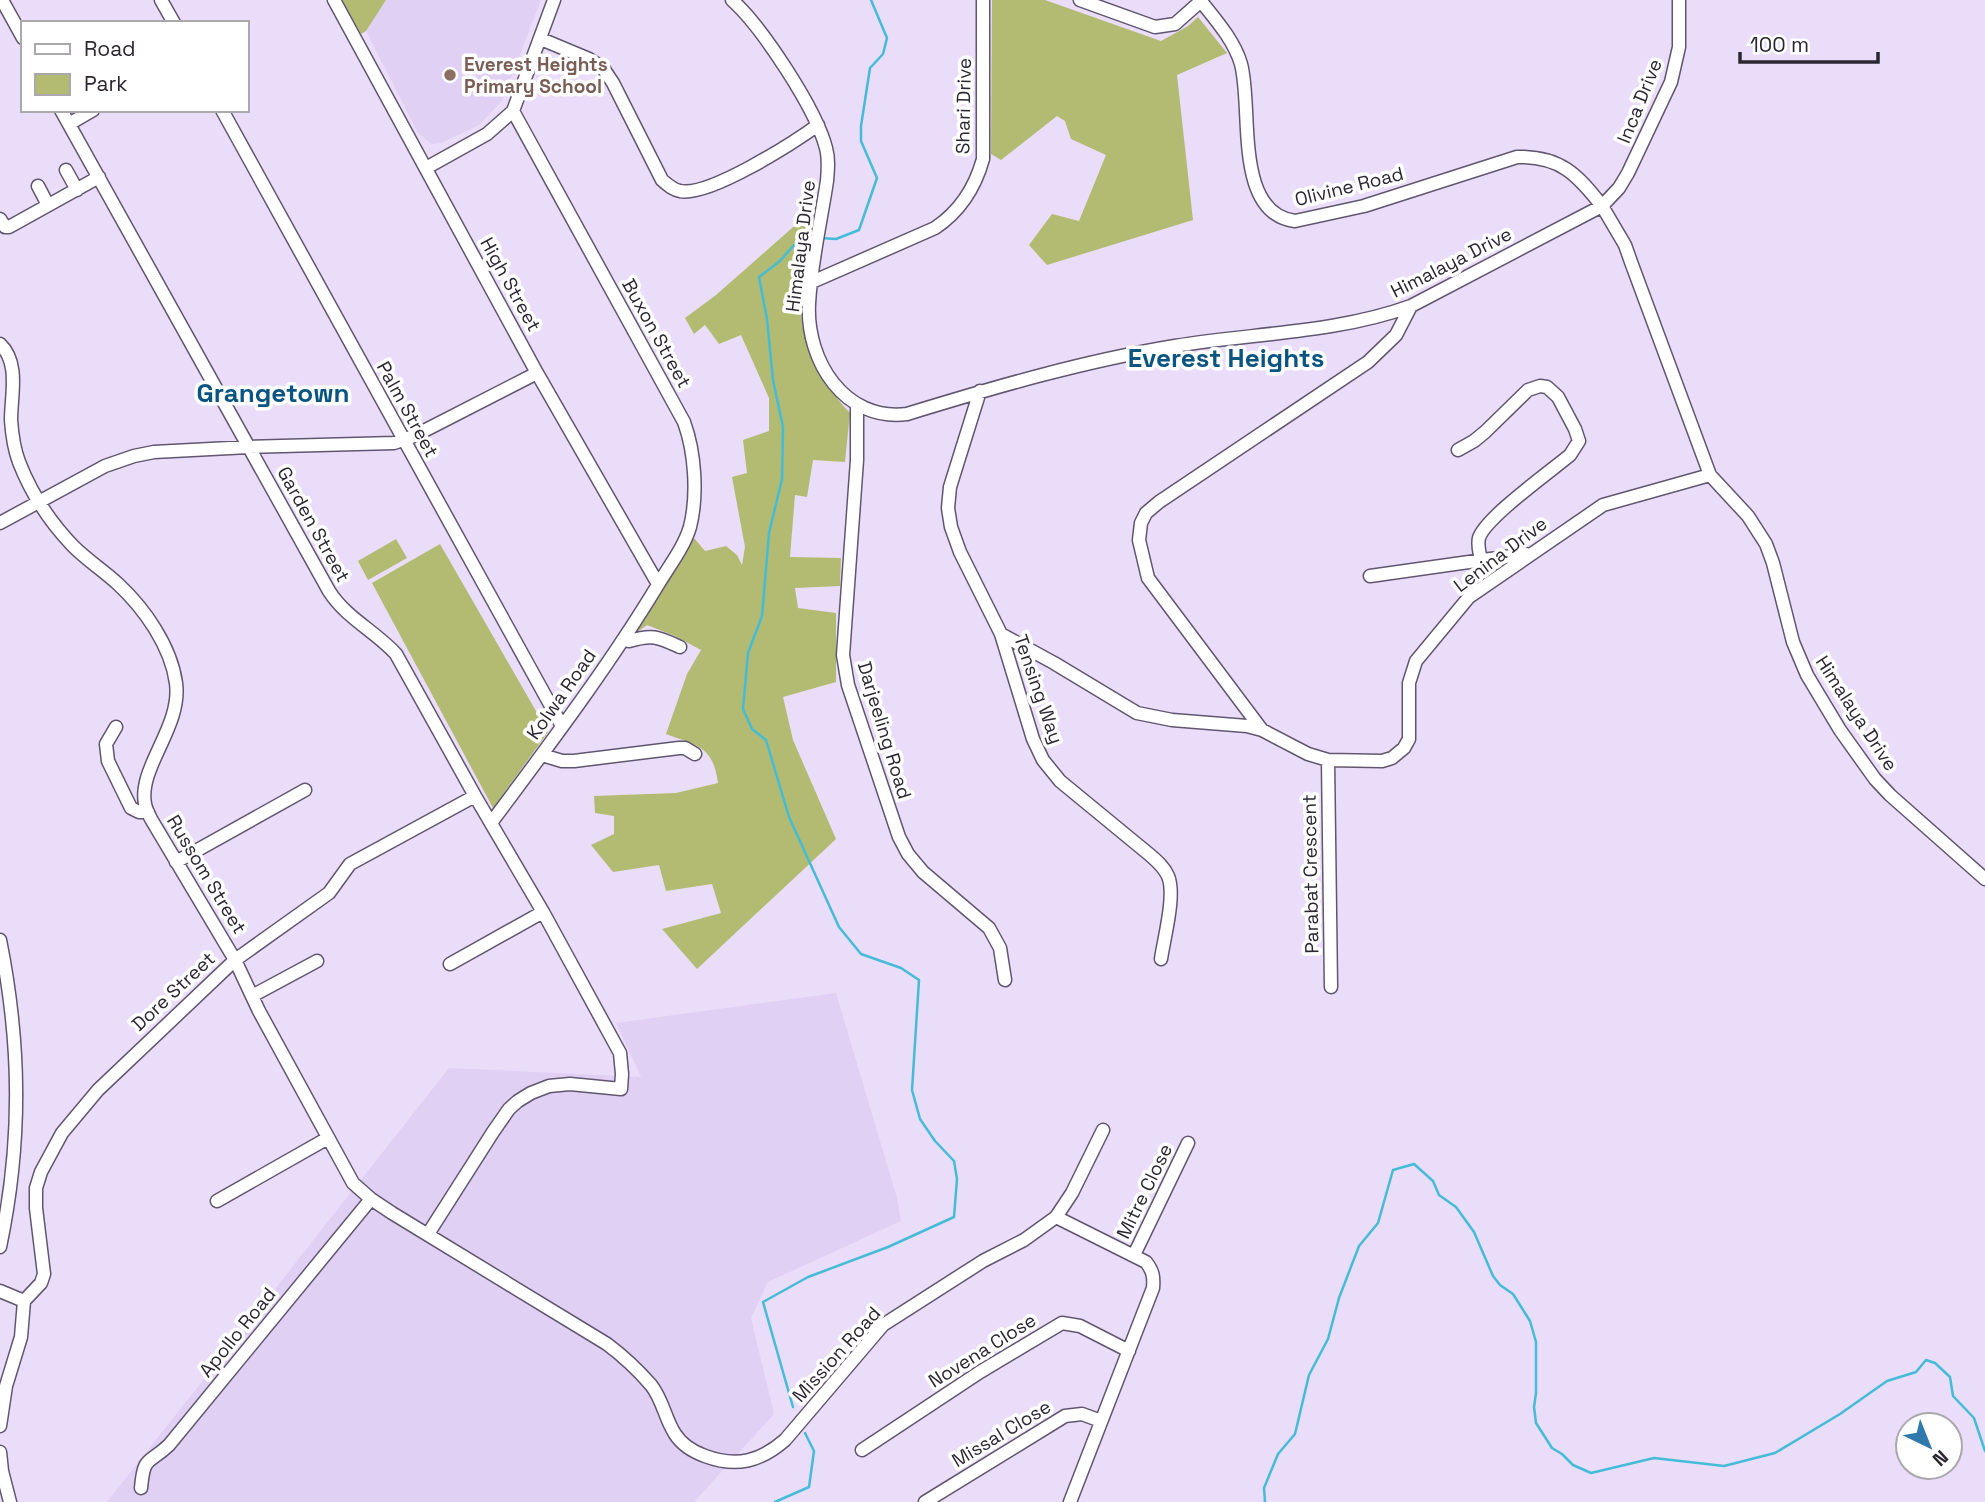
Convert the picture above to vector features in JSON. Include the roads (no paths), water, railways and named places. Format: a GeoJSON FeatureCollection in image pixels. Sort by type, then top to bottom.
{"type":"FeatureCollection","features":[{"type":"Feature","properties":{"kind":"street"},"geometry":{"type":"LineString","coordinates":[[2,0],[21,34]]}},
{"type":"Feature","properties":{"kind":"street"},"geometry":{"type":"LineString","coordinates":[[161,0],[173,21]]}},
{"type":"Feature","properties":{"kind":"street","name":"High Street"},"geometry":{"type":"LineString","coordinates":[[334,0],[537,373],[658,584]]}},
{"type":"Feature","properties":{"kind":"street"},"geometry":{"type":"LineString","coordinates":[[426,168],[487,134],[513,111],[554,0]]}},
{"type":"Feature","properties":{"kind":"street","name":"Himalaya Drive"},"geometry":{"type":"LineString","coordinates":[[733,0],[757,26],[770,46],[818,125],[826,146],[828,161],[809,306],[811,330],[816,351],[827,375],[838,390],[857,406],[877,414],[907,414],[980,391],[1120,356],[1254,334],[1341,325],[1382,316],[1411,306],[1602,206],[1632,262],[1710,475],[1748,516],[1766,544],[1800,662],[1840,730],[1875,779],[1985,879]]}},
{"type":"Feature","properties":{"kind":"street","name":"Shari Drive"},"geometry":{"type":"LineString","coordinates":[[811,282],[934,229],[949,218],[970,190],[979,174],[982,159],[983,0]]}},
{"type":"Feature","properties":{"kind":"street"},"geometry":{"type":"LineString","coordinates":[[1080,0],[1155,27],[1175,24],[1200,1]]}},
{"type":"Feature","properties":{"kind":"street","name":"Inca Drive"},"geometry":{"type":"LineString","coordinates":[[1602,206],[1619,188],[1628,173],[1671,82],[1679,47],[1679,0]]}},
{"type":"Feature","properties":{"kind":"street","name":"Olivine Road"},"geometry":{"type":"LineString","coordinates":[[1200,1],[1224,32],[1240,64],[1254,180],[1264,204],[1273,214],[1283,219],[1308,219],[1364,206],[1517,157],[1541,158],[1560,164],[1570,171],[1602,206]]}},
{"type":"Feature","properties":{"kind":"street"},"geometry":{"type":"LineString","coordinates":[[541,38],[603,68],[614,83],[662,180],[679,191],[690,192],[708,187],[772,156],[818,125]]}},
{"type":"Feature","properties":{"kind":"street","name":"Buxon Street"},"geometry":{"type":"LineString","coordinates":[[513,111],[684,422],[690,439],[693,485],[690,527],[683,544],[658,584]]}},
{"type":"Feature","properties":{"kind":"street","name":"Garden Street"},"geometry":{"type":"LineString","coordinates":[[62,112],[336,603],[385,641],[396,654],[620,1053],[621,1089],[570,1084],[549,1086],[531,1093],[509,1109],[428,1234]]}},
{"type":"Feature","properties":{"kind":"street"},"geometry":{"type":"LineString","coordinates":[[69,124],[90,112]]}},
{"type":"Feature","properties":{"kind":"street","name":"Palm Street"},"geometry":{"type":"LineString","coordinates":[[223,112],[562,726]]}},
{"type":"Feature","properties":{"kind":"street"},"geometry":{"type":"LineString","coordinates":[[66,170],[77,190]]}},
{"type":"Feature","properties":{"kind":"street"},"geometry":{"type":"LineString","coordinates":[[0,219],[5,227],[9,227],[99,177]]}},
{"type":"Feature","properties":{"kind":"street"},"geometry":{"type":"LineString","coordinates":[[38,186],[48,205]]}},
{"type":"Feature","properties":{"kind":"street"},"geometry":{"type":"LineString","coordinates":[[1262,730],[1148,578],[1139,540],[1141,523],[1146,513],[1159,502],[1368,362],[1396,335],[1411,306]]}},
{"type":"Feature","properties":{"kind":"street","name":"Russom Street"},"geometry":{"type":"LineString","coordinates":[[0,344],[7,352],[12,366],[11,422],[14,446],[24,475],[39,502],[73,545],[131,596],[165,647],[171,662],[176,683],[173,716],[145,789],[148,812],[235,960],[352,1183],[371,1199]]}},
{"type":"Feature","properties":{"kind":"street"},"geometry":{"type":"LineString","coordinates":[[0,523],[105,466],[135,456],[249,447],[380,444],[403,440],[537,373]]}},
{"type":"Feature","properties":{"kind":"street"},"geometry":{"type":"LineString","coordinates":[[1458,450],[1480,437],[1528,390],[1540,386],[1547,387],[1558,397],[1578,437],[1577,446],[1570,455],[1499,514],[1483,531],[1479,538],[1481,561]]}},
{"type":"Feature","properties":{"kind":"street","name":"Tensing Way"},"geometry":{"type":"LineString","coordinates":[[980,391],[950,487],[948,508],[951,527],[960,552],[1001,634],[1033,739],[1051,771],[1150,855],[1163,867],[1169,878],[1170,892],[1161,959]]}},
{"type":"Feature","properties":{"kind":"street","name":"Darjeeling Road"},"geometry":{"type":"LineString","coordinates":[[857,406],[857,460],[844,655],[848,685],[903,846],[923,872],[989,928],[1000,948],[1005,980]]}},
{"type":"Feature","properties":{"kind":"street","name":"Lenina Drive"},"geometry":{"type":"LineString","coordinates":[[1328,760],[1382,761],[1392,758],[1404,748],[1410,729],[1409,683],[1416,661],[1469,597],[1603,505],[1710,475]]}},
{"type":"Feature","properties":{"kind":"street"},"geometry":{"type":"LineString","coordinates":[[1370,576],[1530,554]]}},
{"type":"Feature","properties":{"kind":"street","name":"Kolwa Road"},"geometry":{"type":"LineString","coordinates":[[491,823],[624,638],[658,584]]}},
{"type":"Feature","properties":{"kind":"street"},"geometry":{"type":"LineString","coordinates":[[1001,634],[1137,713],[1160,718],[1247,726],[1262,730],[1292,747],[1328,760]]}},
{"type":"Feature","properties":{"kind":"street"},"geometry":{"type":"LineString","coordinates":[[624,638],[629,641],[655,636],[680,647]]}},
{"type":"Feature","properties":{"kind":"street"},"geometry":{"type":"LineString","coordinates":[[116,727],[107,740],[105,753],[133,809],[148,812]]}},
{"type":"Feature","properties":{"kind":"street"},"geometry":{"type":"LineString","coordinates":[[542,755],[562,761],[574,761],[679,748],[690,749],[695,754]]}},
{"type":"Feature","properties":{"kind":"street","name":"Parabat Crescent"},"geometry":{"type":"LineString","coordinates":[[1328,760],[1331,987]]}},
{"type":"Feature","properties":{"kind":"street"},"geometry":{"type":"LineString","coordinates":[[125,795],[145,789]]}},
{"type":"Feature","properties":{"kind":"street"},"geometry":{"type":"LineString","coordinates":[[176,862],[305,790]]}},
{"type":"Feature","properties":{"kind":"street","name":"Dore Street"},"geometry":{"type":"LineString","coordinates":[[24,1301],[41,1283],[44,1274],[36,1208],[36,1188],[41,1172],[62,1133],[118,1069],[235,960],[329,893],[351,864],[475,796]]}},
{"type":"Feature","properties":{"kind":"street"},"geometry":{"type":"LineString","coordinates":[[450,964],[543,912]]}},
{"type":"Feature","properties":{"kind":"street"},"geometry":{"type":"LineString","coordinates":[[0,940],[9,983],[17,1063],[14,1156],[0,1247]]}},
{"type":"Feature","properties":{"kind":"street"},"geometry":{"type":"LineString","coordinates":[[252,996],[317,961]]}},
{"type":"Feature","properties":{"kind":"street"},"geometry":{"type":"LineString","coordinates":[[1070,1502],[1153,1288],[1154,1278],[1146,1262],[1056,1217],[1072,1193],[1103,1130]]}},
{"type":"Feature","properties":{"kind":"street"},"geometry":{"type":"LineString","coordinates":[[218,1200],[328,1138]]}},
{"type":"Feature","properties":{"kind":"street","name":"Mitre Close"},"geometry":{"type":"LineString","coordinates":[[1134,1255],[1188,1143]]}},
{"type":"Feature","properties":{"kind":"street","name":"Mission Road"},"geometry":{"type":"LineString","coordinates":[[371,1199],[607,1344],[652,1386],[675,1434],[684,1444],[697,1453],[718,1461],[734,1463],[752,1461],[771,1452],[786,1440],[883,1325],[983,1261],[1024,1240],[1056,1217]]}},
{"type":"Feature","properties":{"kind":"street","name":"Apollo Road"},"geometry":{"type":"LineString","coordinates":[[141,1488],[142,1470],[146,1462],[169,1445],[371,1199]]}},
{"type":"Feature","properties":{"kind":"street"},"geometry":{"type":"LineString","coordinates":[[0,1291],[24,1301],[21,1337],[6,1386],[0,1426]]}},
{"type":"Feature","properties":{"kind":"street","name":"Novena Close"},"geometry":{"type":"LineString","coordinates":[[862,1450],[980,1372],[1062,1323],[1080,1326],[1129,1351]]}},
{"type":"Feature","properties":{"kind":"street","name":"Missal Close"},"geometry":{"type":"LineString","coordinates":[[925,1502],[1065,1416],[1082,1414],[1101,1420]]}},
{"type":"Feature","properties":{"kind":"street"},"geometry":{"type":"LineString","coordinates":[[0,1452],[10,1502]]}},
{"type":"Feature","properties":{"kind":"waterway"},"geometry":{"type":"LineString","coordinates":[[820,238],[836,239],[859,230],[877,178],[861,141],[870,68],[883,54],[887,38],[871,0]]}},
{"type":"Feature","properties":{"kind":"waterway"},"geometry":{"type":"LineString","coordinates":[[793,1407],[763,1302],[808,1277],[888,1247],[954,1217],[957,1179],[954,1161],[935,1141],[920,1119],[912,1090],[919,980],[901,968],[861,954],[839,927],[789,817],[766,740],[752,729],[743,709],[748,653],[762,616],[769,533],[782,479],[783,427],[773,380],[767,319],[759,277],[780,261],[801,237],[814,237]]}},
{"type":"Feature","properties":{"kind":"waterway"},"geometry":{"type":"LineString","coordinates":[[1265,1502],[1264,1488],[1278,1454],[1295,1434],[1309,1375],[1328,1339],[1339,1298],[1359,1246],[1378,1223],[1393,1170],[1414,1164],[1433,1181],[1439,1195],[1456,1207],[1474,1232],[1493,1276],[1513,1294],[1530,1321],[1536,1342],[1536,1423],[1552,1448],[1573,1465],[1591,1473],[1654,1458],[1724,1466],[1775,1453],[1840,1414],[1887,1381],[1916,1372],[1926,1360],[1935,1363],[1950,1377],[1953,1396],[1974,1418],[1985,1451]]}},
{"type":"Feature","properties":{"kind":"waterway"},"geometry":{"type":"LineString","coordinates":[[775,1502],[809,1487],[814,1451],[805,1433]]}},
{"type":"Feature","properties":{"kind":"place","name":"Everest Heights Primary School"},"geometry":{"type":"Point","coordinates":[450,75]}},
{"type":"Feature","properties":{"kind":"district","name":"Everest Heights"},"geometry":{"type":"Point","coordinates":[1226,358]}},
{"type":"Feature","properties":{"kind":"district","name":"Grangetown"},"geometry":{"type":"Point","coordinates":[273,393]}}]}
